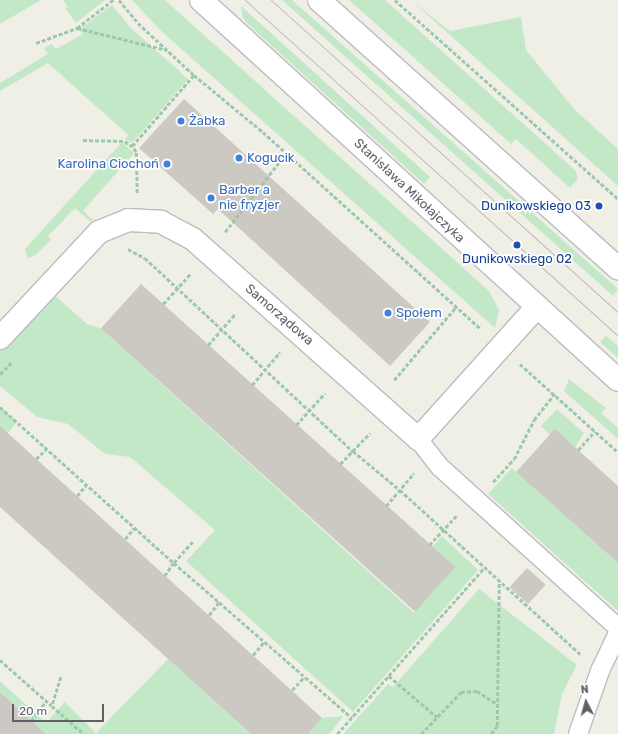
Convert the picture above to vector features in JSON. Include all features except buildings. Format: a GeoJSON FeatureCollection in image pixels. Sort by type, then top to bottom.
{"type":"FeatureCollection","features":[{"type":"Feature","properties":{"kind":"street"},"geometry":{"type":"LineString","coordinates":[[319,0],[618,268]]}},
{"type":"Feature","properties":{"kind":"street","name":"Stanisława Mikołajczyka"},"geometry":{"type":"LineString","coordinates":[[204,1],[536,308],[618,380]]}},
{"type":"Feature","properties":{"kind":"street","name":"Samorządowa"},"geometry":{"type":"LineString","coordinates":[[0,338],[99,232],[114,224],[138,219],[168,225],[209,253],[418,438]]}},
{"type":"Feature","properties":{"kind":"street"},"geometry":{"type":"LineString","coordinates":[[418,438],[536,308]]}},
{"type":"Feature","properties":{"kind":"lane"},"geometry":{"type":"LineString","coordinates":[[418,438],[440,467],[618,628]]}},
{"type":"Feature","properties":{"kind":"lane"},"geometry":{"type":"LineString","coordinates":[[578,734],[600,671],[618,633]]}},
{"type":"Feature","properties":{"kind":"path"},"geometry":{"type":"LineString","coordinates":[[77,28],[113,0]]}},
{"type":"Feature","properties":{"kind":"path"},"geometry":{"type":"LineString","coordinates":[[119,0],[194,75],[286,153],[484,332]]}},
{"type":"Feature","properties":{"kind":"path"},"geometry":{"type":"LineString","coordinates":[[395,0],[618,200]]}},
{"type":"Feature","properties":{"kind":"path"},"geometry":{"type":"LineString","coordinates":[[36,43],[61,31],[77,28],[168,50]]}},
{"type":"Feature","properties":{"kind":"path"},"geometry":{"type":"LineString","coordinates":[[132,146],[194,75]]}},
{"type":"Feature","properties":{"kind":"path"},"geometry":{"type":"LineString","coordinates":[[83,140],[125,141],[132,146],[136,152],[138,219]]}},
{"type":"Feature","properties":{"kind":"path"},"geometry":{"type":"LineString","coordinates":[[209,253],[286,153]]}},
{"type":"Feature","properties":{"kind":"path"},"geometry":{"type":"LineString","coordinates":[[124,247],[145,258],[352,451],[400,490],[444,529],[499,582],[587,660]]}},
{"type":"Feature","properties":{"kind":"path"},"geometry":{"type":"LineString","coordinates":[[163,304],[177,289]]}},
{"type":"Feature","properties":{"kind":"path"},"geometry":{"type":"LineString","coordinates":[[389,385],[456,307]]}},
{"type":"Feature","properties":{"kind":"path"},"geometry":{"type":"LineString","coordinates":[[208,345],[230,320]]}},
{"type":"Feature","properties":{"kind":"path"},"geometry":{"type":"LineString","coordinates":[[252,385],[276,356]]}},
{"type":"Feature","properties":{"kind":"path"},"geometry":{"type":"LineString","coordinates":[[0,374],[16,358]]}},
{"type":"Feature","properties":{"kind":"path"},"geometry":{"type":"LineString","coordinates":[[515,360],[618,450]]}},
{"type":"Feature","properties":{"kind":"path"},"geometry":{"type":"LineString","coordinates":[[488,487],[514,459],[534,420],[554,394]]}},
{"type":"Feature","properties":{"kind":"path"},"geometry":{"type":"LineString","coordinates":[[296,425],[319,399]]}},
{"type":"Feature","properties":{"kind":"path"},"geometry":{"type":"LineString","coordinates":[[0,407],[134,528],[352,718]]}},
{"type":"Feature","properties":{"kind":"path"},"geometry":{"type":"LineString","coordinates":[[578,450],[595,431]]}},
{"type":"Feature","properties":{"kind":"path"},"geometry":{"type":"LineString","coordinates":[[340,464],[363,440]]}},
{"type":"Feature","properties":{"kind":"path"},"geometry":{"type":"LineString","coordinates":[[36,459],[46,449]]}},
{"type":"Feature","properties":{"kind":"path"},"geometry":{"type":"LineString","coordinates":[[386,506],[411,477]]}},
{"type":"Feature","properties":{"kind":"path"},"geometry":{"type":"LineString","coordinates":[[77,496],[86,485]]}},
{"type":"Feature","properties":{"kind":"path"},"geometry":{"type":"LineString","coordinates":[[429,545],[453,520]]}},
{"type":"Feature","properties":{"kind":"path"},"geometry":{"type":"LineString","coordinates":[[125,539],[134,528]]}},
{"type":"Feature","properties":{"kind":"path"},"geometry":{"type":"LineString","coordinates":[[165,576],[174,563],[193,542]]}},
{"type":"Feature","properties":{"kind":"path"},"geometry":{"type":"LineString","coordinates":[[337,734],[484,568]]}},
{"type":"Feature","properties":{"kind":"path"},"geometry":{"type":"LineString","coordinates":[[491,734],[497,726],[499,582]]}},
{"type":"Feature","properties":{"kind":"path"},"geometry":{"type":"LineString","coordinates":[[209,615],[219,602]]}},
{"type":"Feature","properties":{"kind":"path"},"geometry":{"type":"LineString","coordinates":[[253,655],[264,642]]}},
{"type":"Feature","properties":{"kind":"path"},"geometry":{"type":"LineString","coordinates":[[0,662],[84,734]]}},
{"type":"Feature","properties":{"kind":"path"},"geometry":{"type":"LineString","coordinates":[[388,676],[437,717]]}},
{"type":"Feature","properties":{"kind":"path"},"geometry":{"type":"LineString","coordinates":[[52,706],[61,677]]}},
{"type":"Feature","properties":{"kind":"path"},"geometry":{"type":"LineString","coordinates":[[292,690],[304,677]]}},
{"type":"Feature","properties":{"kind":"path"},"geometry":{"type":"LineString","coordinates":[[421,734],[457,695],[467,690],[483,694],[497,704]]}},
{"type":"Feature","properties":{"kind":"path"},"geometry":{"type":"LineString","coordinates":[[31,721],[46,701]]}},
{"type":"Feature","properties":{"kind":"green space"},"geometry":{"type":"Polygon","coordinates":[[[0,0],[41,0],[0,24],[0,0]]]}},
{"type":"Feature","properties":{"kind":"green space"},"geometry":{"type":"Polygon","coordinates":[[[63,0],[105,0],[76,23],[65,8],[68,7],[63,0]]]}},
{"type":"Feature","properties":{"kind":"green space"},"geometry":{"type":"Polygon","coordinates":[[[132,0],[165,0],[489,291],[499,310],[495,328],[160,30],[132,0]]]}},
{"type":"Feature","properties":{"kind":"green space"},"geometry":{"type":"Polygon","coordinates":[[[282,0],[292,0],[618,289],[613,296],[282,0]]]}},
{"type":"Feature","properties":{"kind":"green space"},"geometry":{"type":"Polygon","coordinates":[[[349,0],[385,0],[576,171],[578,179],[570,188],[516,139],[511,144],[349,0]]]}},
{"type":"Feature","properties":{"kind":"green space"},"geometry":{"type":"Polygon","coordinates":[[[411,0],[450,31],[521,17],[526,50],[575,110],[618,149],[618,186],[411,0]]]}},
{"type":"Feature","properties":{"kind":"green space"},"geometry":{"type":"Polygon","coordinates":[[[112,5],[131,28],[188,79],[132,143],[125,139],[128,135],[48,63],[0,91],[0,83],[48,54],[44,48],[52,44],[56,49],[83,34],[79,30],[112,5]]]}},
{"type":"Feature","properties":{"kind":"green space"},"geometry":{"type":"Polygon","coordinates":[[[241,6],[430,177],[424,184],[248,24],[243,18],[241,6]]]}},
{"type":"Feature","properties":{"kind":"green space"},"geometry":{"type":"Polygon","coordinates":[[[122,142],[134,153],[83,211],[93,220],[91,222],[75,208],[48,236],[51,240],[34,256],[28,258],[25,249],[122,142]]]}},
{"type":"Feature","properties":{"kind":"green space"},"geometry":{"type":"Polygon","coordinates":[[[52,293],[87,324],[100,328],[414,613],[454,568],[431,548],[442,536],[478,570],[353,712],[186,561],[215,530],[130,457],[105,454],[68,424],[37,417],[0,386],[0,350],[52,293]]]}},
{"type":"Feature","properties":{"kind":"green space"},"geometry":{"type":"Polygon","coordinates":[[[606,336],[618,346],[618,358],[600,342],[606,336]]]}},
{"type":"Feature","properties":{"kind":"green space"},"geometry":{"type":"Polygon","coordinates":[[[569,379],[606,408],[601,413],[618,428],[618,439],[564,391],[569,379]]]}},
{"type":"Feature","properties":{"kind":"green space"},"geometry":{"type":"Polygon","coordinates":[[[0,406],[17,422],[0,442],[0,406]]]}},
{"type":"Feature","properties":{"kind":"green space"},"geometry":{"type":"Polygon","coordinates":[[[557,409],[584,433],[575,447],[550,435],[541,426],[557,409]]]}},
{"type":"Feature","properties":{"kind":"green space"},"geometry":{"type":"Polygon","coordinates":[[[512,468],[618,563],[618,611],[488,494],[512,468]]]}},
{"type":"Feature","properties":{"kind":"green space"},"geometry":{"type":"Polygon","coordinates":[[[479,589],[577,665],[562,694],[554,734],[343,734],[388,684],[393,687],[479,589]]]}},
{"type":"Feature","properties":{"kind":"green space"},"geometry":{"type":"Polygon","coordinates":[[[168,659],[251,734],[46,734],[0,692],[0,681],[46,723],[65,702],[96,733],[168,659]]]}},
{"type":"Feature","properties":{"kind":"green space"},"geometry":{"type":"Polygon","coordinates":[[[343,716],[330,734],[308,734],[322,718],[343,716]]]}},
{"type":"Feature","properties":{"kind":"tram line"},"geometry":{"type":"LineString","coordinates":[[245,0],[618,336]]}},
{"type":"Feature","properties":{"kind":"tram line"},"geometry":{"type":"LineString","coordinates":[[271,0],[618,312]]}},
{"type":"Feature","properties":{"kind":"place","name":"Żabka"},"geometry":{"type":"Point","coordinates":[181,121]}},
{"type":"Feature","properties":{"kind":"place","name":"Kogucik"},"geometry":{"type":"Point","coordinates":[239,158]}},
{"type":"Feature","properties":{"kind":"place","name":"Karolina Ciochoń"},"geometry":{"type":"Point","coordinates":[167,164]}},
{"type":"Feature","properties":{"kind":"place","name":"Barber a nie fryzjer"},"geometry":{"type":"Point","coordinates":[211,198]}},
{"type":"Feature","properties":{"kind":"place","name":"Dunikowskiego 03"},"geometry":{"type":"Point","coordinates":[599,206]}},
{"type":"Feature","properties":{"kind":"place","name":"Dunikowskiego 02"},"geometry":{"type":"Point","coordinates":[517,245]}},
{"type":"Feature","properties":{"kind":"place","name":"Społem"},"geometry":{"type":"Point","coordinates":[388,313]}}]}
